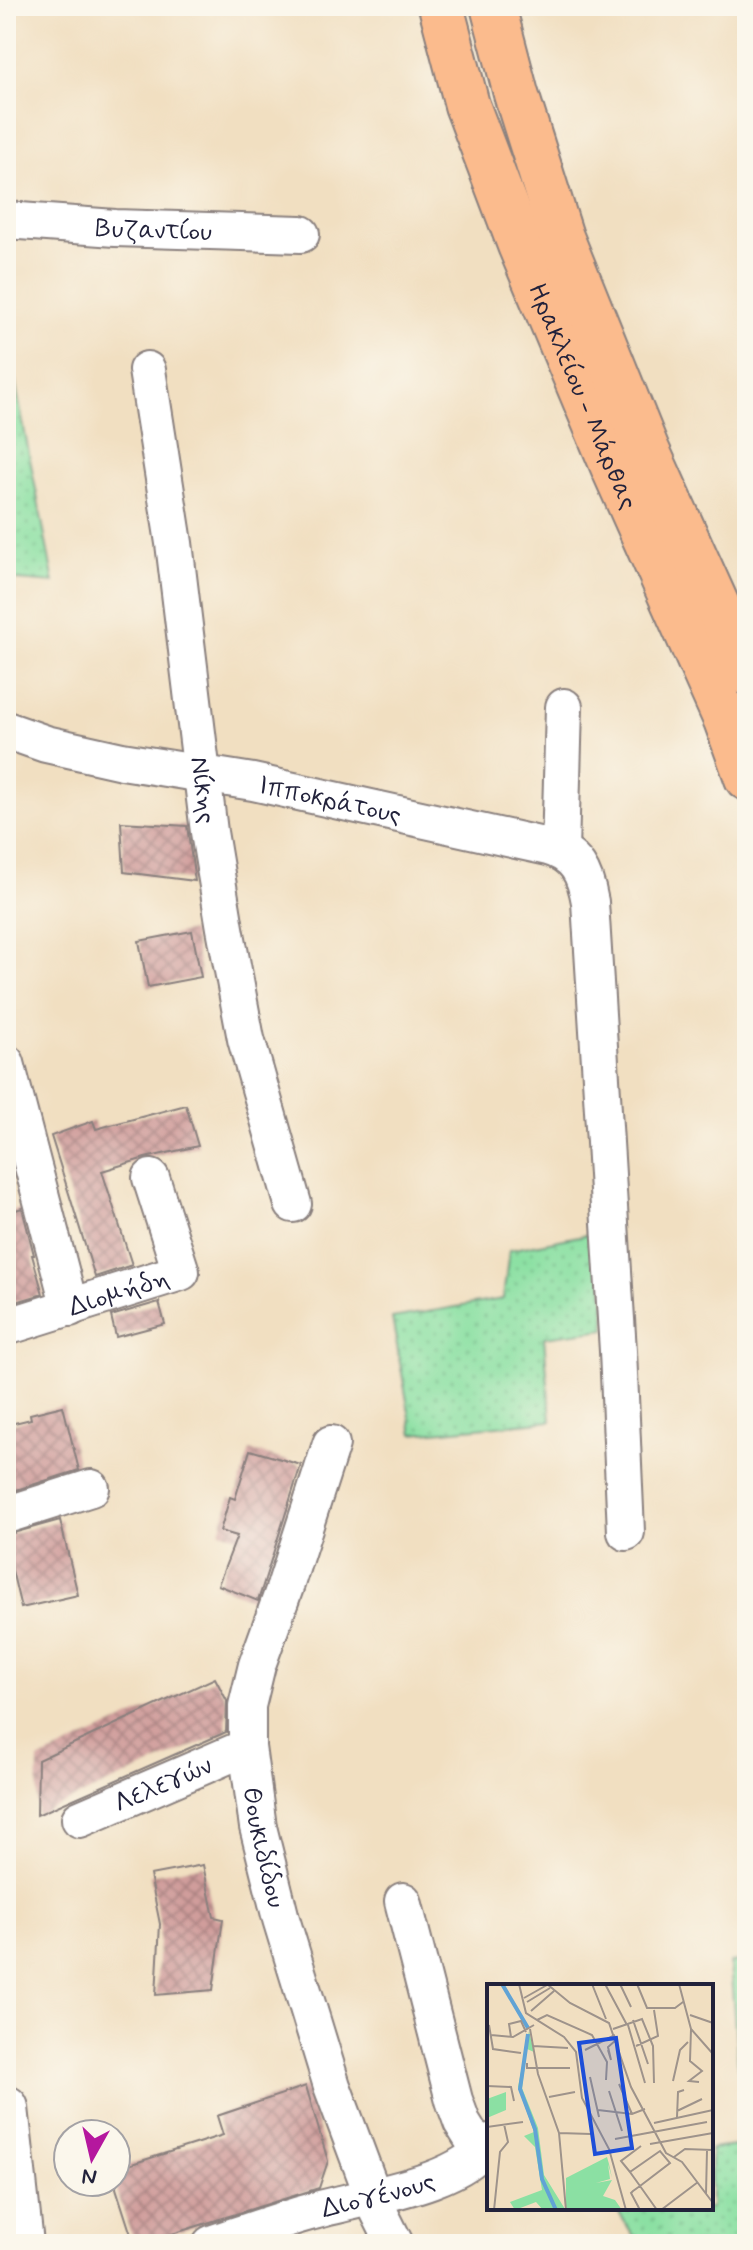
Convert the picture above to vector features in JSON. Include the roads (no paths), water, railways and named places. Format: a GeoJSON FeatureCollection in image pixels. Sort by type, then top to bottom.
{"type":"FeatureCollection","features":[{"type":"Feature","properties":{"kind":"main road","name":"Ηρακλείου - Μάρθας"},"geometry":{"type":"LineString","coordinates":[[441,6],[467,105],[520,245],[614,469],[726,720],[747,778]]}},
{"type":"Feature","properties":{"kind":"main road","name":"Ηρακλείου - Μάρθας"},"geometry":{"type":"LineString","coordinates":[[493,6],[516,94],[561,237],[647,450],[747,672]]}},
{"type":"Feature","properties":{"kind":"street","name":"Βυζαντίου"},"geometry":{"type":"LineString","coordinates":[[6,220],[115,228],[301,234]]}},
{"type":"Feature","properties":{"kind":"street","name":"Νίκης"},"geometry":{"type":"LineString","coordinates":[[147,370],[174,543],[221,903],[246,1039],[293,1204]]}},
{"type":"Feature","properties":{"kind":"street"},"geometry":{"type":"LineString","coordinates":[[564,707],[560,851],[576,861],[581,869],[590,902],[613,1257],[626,1532]]}},
{"type":"Feature","properties":{"kind":"street","name":"Ιπποκράτους"},"geometry":{"type":"LineString","coordinates":[[6,730],[46,744],[98,756],[153,768],[253,782],[560,851]]}},
{"type":"Feature","properties":{"kind":"street"},"geometry":{"type":"LineString","coordinates":[[6,1063],[70,1308]]}},
{"type":"Feature","properties":{"kind":"street","name":"Διομήδη"},"geometry":{"type":"LineString","coordinates":[[6,1327],[181,1272],[151,1178]]}},
{"type":"Feature","properties":{"kind":"street","name":"Θουκιδίδου"},"geometry":{"type":"LineString","coordinates":[[331,1444],[257,1665],[247,1706],[247,1747],[258,1827],[281,1919],[332,2086],[373,2196],[395,2244]]}},
{"type":"Feature","properties":{"kind":"street"},"geometry":{"type":"LineString","coordinates":[[6,1515],[91,1488]]}},
{"type":"Feature","properties":{"kind":"street","name":"Λελεγών"},"geometry":{"type":"LineString","coordinates":[[80,1819],[247,1747]]}},
{"type":"Feature","properties":{"kind":"street"},"geometry":{"type":"LineString","coordinates":[[403,1901],[454,2100],[462,2122],[485,2146]]}},
{"type":"Feature","properties":{"kind":"street"},"geometry":{"type":"LineString","coordinates":[[6,2108],[21,2244]]}},
{"type":"Feature","properties":{"kind":"street","name":"Διογένους"},"geometry":{"type":"LineString","coordinates":[[211,2244],[311,2211],[373,2196],[456,2170],[474,2159],[485,2146]]}}]}
